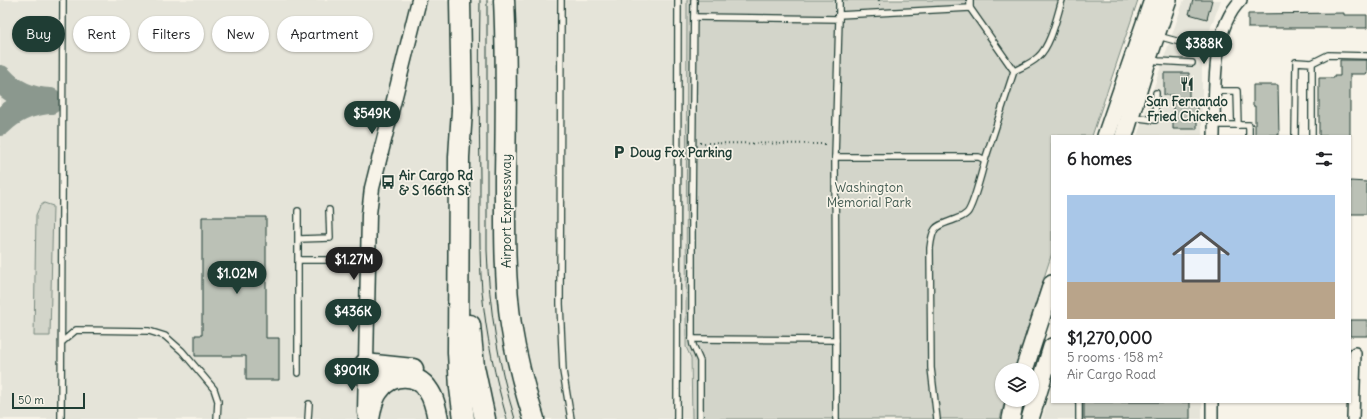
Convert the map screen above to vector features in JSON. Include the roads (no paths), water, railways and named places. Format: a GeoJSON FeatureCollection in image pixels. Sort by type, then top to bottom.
{"type":"FeatureCollection","features":[{"type":"Feature","properties":{"kind":"highway"},"geometry":{"type":"LineString","coordinates":[[460,0],[462,110],[459,157],[458,352],[460,388],[464,419]]}},
{"type":"Feature","properties":{"kind":"highway","name":"Airport Expressway"},"geometry":{"type":"LineString","coordinates":[[504,0],[506,49],[505,236],[507,285],[515,344],[522,378],[534,419]]}},
{"type":"Feature","properties":{"kind":"highway"},"geometry":{"type":"LineString","coordinates":[[506,49],[510,0]]}},
{"type":"Feature","properties":{"kind":"highway"},"geometry":{"type":"LineString","coordinates":[[462,110],[468,156],[470,327],[475,373],[485,419]]}},
{"type":"Feature","properties":{"kind":"highway"},"geometry":{"type":"LineString","coordinates":[[365,364],[413,369],[423,374],[431,381],[436,390],[442,419]]}},
{"type":"Feature","properties":{"kind":"highway"},"geometry":{"type":"LineString","coordinates":[[369,419],[374,399],[379,389],[392,379],[404,377],[410,377],[420,381],[428,389],[438,419]]}},
{"type":"Feature","properties":{"kind":"main road"},"geometry":{"type":"LineString","coordinates":[[1106,135],[1153,0]]}},
{"type":"Feature","properties":{"kind":"main road"},"geometry":{"type":"LineString","coordinates":[[1124,135],[1168,0]]}},
{"type":"Feature","properties":{"kind":"main road"},"geometry":{"type":"LineString","coordinates":[[1026,363],[1051,287]]}},
{"type":"Feature","properties":{"kind":"main road"},"geometry":{"type":"LineString","coordinates":[[1030,419],[1051,355]]}},
{"type":"Feature","properties":{"kind":"main road"},"geometry":{"type":"LineString","coordinates":[[1011,419],[1014,407]]}},
{"type":"Feature","properties":{"kind":"street"},"geometry":{"type":"LineString","coordinates":[[365,419],[369,214],[372,188],[419,0]]}},
{"type":"Feature","properties":{"kind":"street"},"geometry":{"type":"LineString","coordinates":[[1214,131],[1218,47],[1228,20],[1239,2]]}},
{"type":"Feature","properties":{"kind":"street"},"geometry":{"type":"LineString","coordinates":[[1353,419],[1352,401],[1355,352]]}},
{"type":"Feature","properties":{"kind":"street"},"geometry":{"type":"LineString","coordinates":[[1212,403],[1212,419]]}},
{"type":"Feature","properties":{"kind":"lane"},"geometry":{"type":"LineString","coordinates":[[61,419],[63,0]]}},
{"type":"Feature","properties":{"kind":"lane"},"geometry":{"type":"LineString","coordinates":[[561,0],[560,304],[563,371],[571,419]]}},
{"type":"Feature","properties":{"kind":"lane"},"geometry":{"type":"LineString","coordinates":[[677,419],[678,0]]}},
{"type":"Feature","properties":{"kind":"lane"},"geometry":{"type":"LineString","coordinates":[[694,0],[692,339],[694,349],[700,361],[700,419]]}},
{"type":"Feature","properties":{"kind":"lane"},"geometry":{"type":"LineString","coordinates":[[836,419],[835,157],[839,0]]}},
{"type":"Feature","properties":{"kind":"lane"},"geometry":{"type":"LineString","coordinates":[[970,0],[970,8],[1014,71]]}},
{"type":"Feature","properties":{"kind":"lane"},"geometry":{"type":"LineString","coordinates":[[937,419],[931,368],[931,238],[937,227],[967,214],[972,203],[1014,71],[1039,57],[1045,47],[1062,0]]}},
{"type":"Feature","properties":{"kind":"lane"},"geometry":{"type":"LineString","coordinates":[[694,17],[839,17],[970,8]]}},
{"type":"Feature","properties":{"kind":"lane"},"geometry":{"type":"LineString","coordinates":[[1156,35],[1187,44]]}},
{"type":"Feature","properties":{"kind":"lane"},"geometry":{"type":"LineString","coordinates":[[1295,135],[1296,62],[1312,62],[1328,55],[1367,56]]}},
{"type":"Feature","properties":{"kind":"lane"},"geometry":{"type":"LineString","coordinates":[[1148,58],[1158,61],[1192,63]]}},
{"type":"Feature","properties":{"kind":"lane"},"geometry":{"type":"LineString","coordinates":[[1312,62],[1312,135]]}},
{"type":"Feature","properties":{"kind":"lane"},"geometry":{"type":"LineString","coordinates":[[1215,91],[1237,91],[1238,125]]}},
{"type":"Feature","properties":{"kind":"lane"},"geometry":{"type":"LineString","coordinates":[[1131,117],[1155,120],[1156,94]]}},
{"type":"Feature","properties":{"kind":"lane"},"geometry":{"type":"LineString","coordinates":[[1214,131],[1238,125],[1249,125],[1249,135]]}},
{"type":"Feature","properties":{"kind":"lane"},"geometry":{"type":"LineString","coordinates":[[835,157],[979,157],[985,160]]}},
{"type":"Feature","properties":{"kind":"lane"},"geometry":{"type":"LineString","coordinates":[[299,239],[330,238],[329,210]]}},
{"type":"Feature","properties":{"kind":"lane"},"geometry":{"type":"LineString","coordinates":[[298,211],[298,373]]}},
{"type":"Feature","properties":{"kind":"lane"},"geometry":{"type":"LineString","coordinates":[[299,260],[368,260]]}},
{"type":"Feature","properties":{"kind":"lane"},"geometry":{"type":"LineString","coordinates":[[62,342],[76,330],[149,331],[165,336],[182,351],[214,389],[218,401],[217,419]]}},
{"type":"Feature","properties":{"kind":"lane"},"geometry":{"type":"LineString","coordinates":[[692,339],[836,340]]}},
{"type":"Feature","properties":{"kind":"lane"},"geometry":{"type":"LineString","coordinates":[[1079,403],[1079,419]]}},
{"type":"Feature","properties":{"kind":"lane"},"geometry":{"type":"LineString","coordinates":[[308,419],[309,404]]}},
{"type":"Feature","properties":{"kind":"tram line"},"geometry":{"type":"LineString","coordinates":[[480,0],[479,112],[481,277],[489,340],[495,372],[507,419]]}},
{"type":"Feature","properties":{"kind":"tram line"},"geometry":{"type":"LineString","coordinates":[[487,0],[488,271],[495,335],[515,419]]}},
{"type":"Feature","properties":{"kind":"place","name":"San Fernando Fried Chicken"},"geometry":{"type":"Point","coordinates":[1187,84]}},
{"type":"Feature","properties":{"kind":"place","name":"Doug Fox Parking"},"geometry":{"type":"Point","coordinates":[619,152]}},
{"type":"Feature","properties":{"kind":"place","name":"Air Cargo Rd & S 166th St"},"geometry":{"type":"Point","coordinates":[388,182]}},
{"type":"Feature","properties":{"kind":"park label","name":"Washington Memorial Park"},"geometry":{"type":"Point","coordinates":[869,194]}}]}
